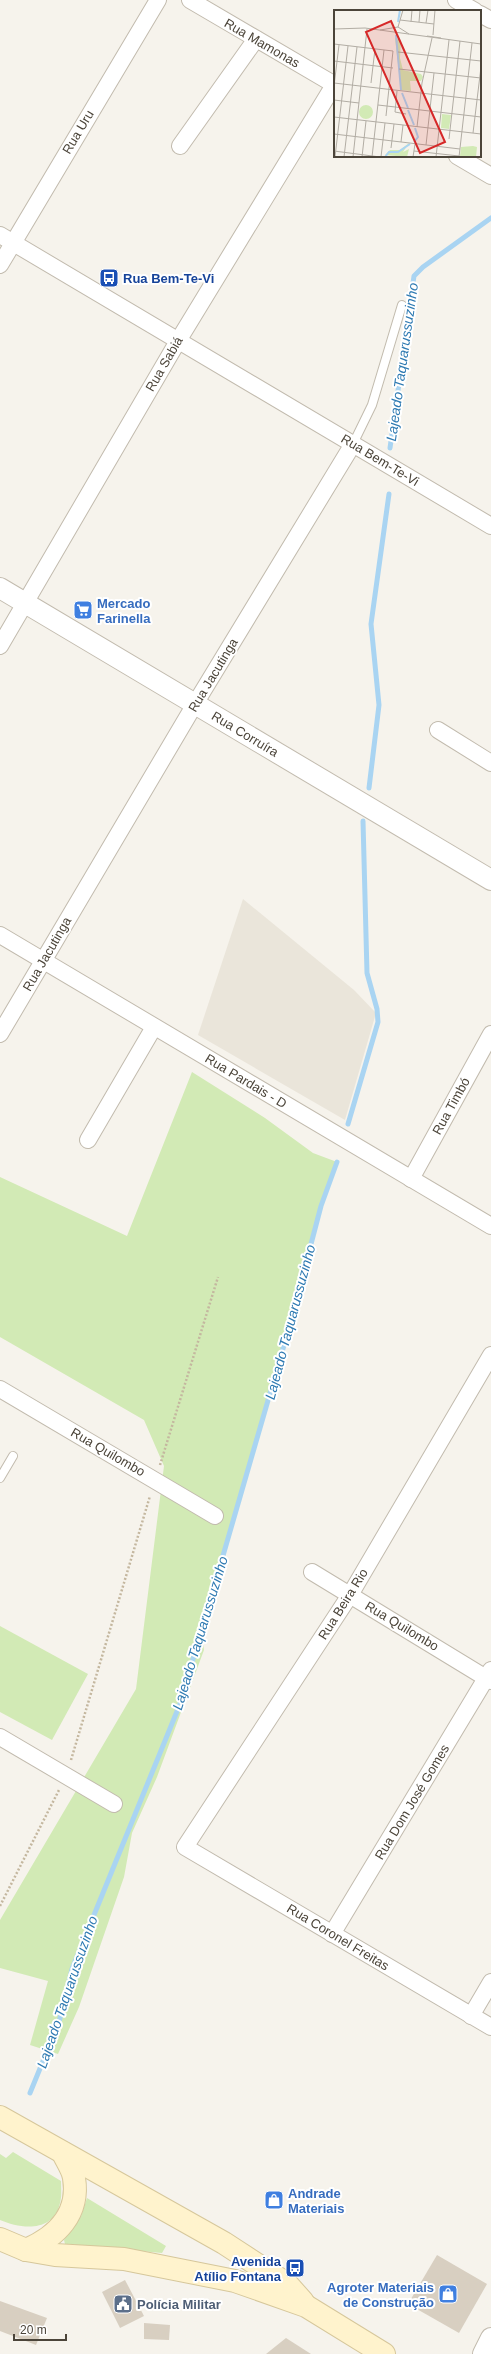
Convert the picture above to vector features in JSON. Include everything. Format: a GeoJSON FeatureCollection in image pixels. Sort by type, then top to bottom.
{"type":"FeatureCollection","features":[{"type":"Feature","properties":{"kind":"main road"},"geometry":{"type":"LineString","coordinates":[[0,2117],[224,2243],[287,2284],[306,2306]]}},
{"type":"Feature","properties":{"kind":"main road"},"geometry":{"type":"LineString","coordinates":[[26,2250],[44,2242],[60,2229],[70,2212],[74,2178],[63,2153]]}},
{"type":"Feature","properties":{"kind":"main road"},"geometry":{"type":"LineString","coordinates":[[0,2239],[26,2250],[55,2255],[124,2259],[235,2282],[306,2306],[384,2354]]}},
{"type":"Feature","properties":{"kind":"street","name":"Rua Uru"},"geometry":{"type":"LineString","coordinates":[[0,265],[7,238],[158,0]]}},
{"type":"Feature","properties":{"kind":"street","name":"Rua Mamonas"},"geometry":{"type":"LineString","coordinates":[[190,0],[334,84]]}},
{"type":"Feature","properties":{"kind":"street"},"geometry":{"type":"LineString","coordinates":[[456,0],[473,10]]}},
{"type":"Feature","properties":{"kind":"street"},"geometry":{"type":"LineString","coordinates":[[481,15],[491,20]]}},
{"type":"Feature","properties":{"kind":"street"},"geometry":{"type":"LineString","coordinates":[[180,146],[256,39]]}},
{"type":"Feature","properties":{"kind":"street","name":"Rua Sabiá"},"geometry":{"type":"LineString","coordinates":[[0,646],[178,341],[334,87]]}},
{"type":"Feature","properties":{"kind":"street"},"geometry":{"type":"LineString","coordinates":[[459,157],[491,176]]}},
{"type":"Feature","properties":{"kind":"street","name":"Rua Bem-Te-Vi"},"geometry":{"type":"LineString","coordinates":[[7,238],[491,526]]}},
{"type":"Feature","properties":{"kind":"street","name":"Rua Jacutinga"},"geometry":{"type":"LineString","coordinates":[[0,1034],[195,704],[353,444]]}},
{"type":"Feature","properties":{"kind":"street","name":"Rua Corruíra"},"geometry":{"type":"LineString","coordinates":[[0,588],[491,880]]}},
{"type":"Feature","properties":{"kind":"street"},"geometry":{"type":"LineString","coordinates":[[438,730],[491,763]]}},
{"type":"Feature","properties":{"kind":"street","name":"Rua Pardais - D"},"geometry":{"type":"LineString","coordinates":[[0,935],[491,1226]]}},
{"type":"Feature","properties":{"kind":"street"},"geometry":{"type":"LineString","coordinates":[[88,1140],[154,1026]]}},
{"type":"Feature","properties":{"kind":"street","name":"Rua Timbó"},"geometry":{"type":"LineString","coordinates":[[411,1179],[491,1034]]}},
{"type":"Feature","properties":{"kind":"street","name":"Rua Beira Rio"},"geometry":{"type":"LineString","coordinates":[[185,1847],[350,1595],[491,1355]]}},
{"type":"Feature","properties":{"kind":"street","name":"Rua Quilombo"},"geometry":{"type":"LineString","coordinates":[[0,1389],[215,1516]]}},
{"type":"Feature","properties":{"kind":"street","name":"Rua Quilombo"},"geometry":{"type":"LineString","coordinates":[[312,1572],[489,1676]]}},
{"type":"Feature","properties":{"kind":"street","name":"Rua Dom José Gomes"},"geometry":{"type":"LineString","coordinates":[[332,1934],[489,1676]]}},
{"type":"Feature","properties":{"kind":"street"},"geometry":{"type":"LineString","coordinates":[[0,1737],[114,1804]]}},
{"type":"Feature","properties":{"kind":"street","name":"Rua Coronel Freitas"},"geometry":{"type":"LineString","coordinates":[[185,1847],[491,2028]]}},
{"type":"Feature","properties":{"kind":"street"},"geometry":{"type":"LineString","coordinates":[[471,2016],[491,1982]]}},
{"type":"Feature","properties":{"kind":"street"},"geometry":{"type":"LineString","coordinates":[[483,2354],[491,2338]]}},
{"type":"Feature","properties":{"kind":"lane","name":"Rua Jacutinga"},"geometry":{"type":"LineString","coordinates":[[353,444],[372,405],[402,305]]}},
{"type":"Feature","properties":{"kind":"lane"},"geometry":{"type":"LineString","coordinates":[[0,1478],[13,1456]]}},
{"type":"Feature","properties":{"kind":"path"},"geometry":{"type":"LineString","coordinates":[[0,1906],[66,1776],[218,1277]]}},
{"type":"Feature","properties":{"kind":"shaded area"},"geometry":{"type":"Polygon","coordinates":[[[243,899],[354,990],[376,1013],[345,1120],[198,1035],[243,899]]]}},
{"type":"Feature","properties":{"kind":"green space"},"geometry":{"type":"Polygon","coordinates":[[[192,1072],[265,1118],[313,1153],[337,1162],[321,1206],[289,1328],[201,1630],[204,1650],[157,1777],[132,1833],[124,1877],[79,2007],[58,2054],[30,2045],[48,1981],[0,1968],[0,1920],[136,1689],[164,1466],[144,1420],[0,1337],[0,1177],[127,1236],[192,1072]]]}},
{"type":"Feature","properties":{"kind":"green space"},"geometry":{"type":"Polygon","coordinates":[[[0,1626],[88,1674],[52,1740],[0,1712],[0,1626]]]}},
{"type":"Feature","properties":{"kind":"green space"},"geometry":{"type":"Polygon","coordinates":[[[13,2152],[61,2181],[61,2200],[56,2213],[51,2220],[43,2224],[26,2226],[0,2220],[0,2154],[6,2158],[13,2152]]]}},
{"type":"Feature","properties":{"kind":"green space"},"geometry":{"type":"Polygon","coordinates":[[[87,2198],[166,2246],[162,2253],[65,2244],[64,2240],[81,2216],[87,2198]]]}},
{"type":"Feature","properties":{"kind":"building","name":"Agroter Materiais de Construção"},"geometry":{"type":"Polygon","coordinates":[[[437,2255],[487,2284],[459,2333],[408,2304],[437,2255]]]}},
{"type":"Feature","properties":{"kind":"building","name":"Polícia Militar"},"geometry":{"type":"Polygon","coordinates":[[[125,2280],[144,2316],[120,2328],[102,2292],[125,2280]]]}},
{"type":"Feature","properties":{"kind":"building"},"geometry":{"type":"Polygon","coordinates":[[[0,2301],[47,2318],[36,2345],[0,2331],[0,2301]]]}},
{"type":"Feature","properties":{"kind":"building"},"geometry":{"type":"Polygon","coordinates":[[[144,2323],[170,2325],[169,2340],[144,2339],[144,2323]]]}},
{"type":"Feature","properties":{"kind":"building"},"geometry":{"type":"Polygon","coordinates":[[[286,2338],[311,2354],[266,2354],[286,2338]]]}},
{"type":"Feature","properties":{"kind":"waterway","name":"Lajeado Taquarussuzinho"},"geometry":{"type":"LineString","coordinates":[[390,448],[414,276],[423,267],[491,218]]}},
{"type":"Feature","properties":{"kind":"waterway","name":"Lajeado Taquarussuzinho"},"geometry":{"type":"LineString","coordinates":[[369,788],[379,705],[371,624],[389,494]]}},
{"type":"Feature","properties":{"kind":"waterway","name":"Lajeado Taquarussuzinho"},"geometry":{"type":"LineString","coordinates":[[348,1124],[378,1022],[377,1009],[367,973],[363,821]]}},
{"type":"Feature","properties":{"kind":"waterway","name":"Lajeado Taquarussuzinho"},"geometry":{"type":"LineString","coordinates":[[30,2093],[59,2022],[72,1969],[180,1704],[289,1328],[321,1206],[337,1162]]}},
{"type":"Feature","properties":{"kind":"place","name":"Rua Bem-Te-Vi"},"geometry":{"type":"Point","coordinates":[109,278]}},
{"type":"Feature","properties":{"kind":"place","name":"Mercado Farinella"},"geometry":{"type":"Point","coordinates":[83,610]}},
{"type":"Feature","properties":{"kind":"place","name":"Andrade Materiais"},"geometry":{"type":"Point","coordinates":[274,2200]}},
{"type":"Feature","properties":{"kind":"place","name":"Avenida Atílio Fontana"},"geometry":{"type":"Point","coordinates":[295,2268]}},
{"type":"Feature","properties":{"kind":"place","name":"Agroter Materiais de Construção"},"geometry":{"type":"Point","coordinates":[448,2294]}},
{"type":"Feature","properties":{"kind":"place","name":"Polícia Militar"},"geometry":{"type":"Point","coordinates":[123,2304]}}]}
